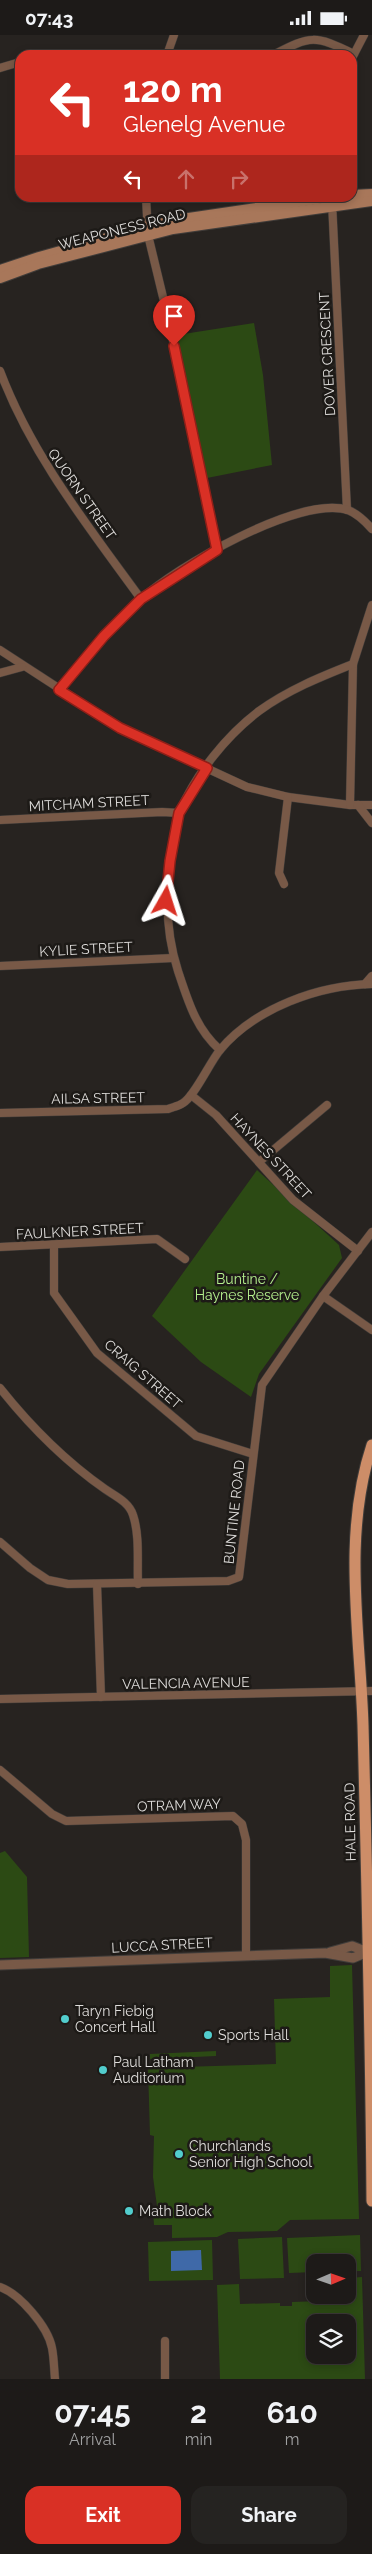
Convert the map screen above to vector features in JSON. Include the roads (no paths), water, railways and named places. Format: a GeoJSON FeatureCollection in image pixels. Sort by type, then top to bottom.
{"type":"FeatureCollection","features":[{"type":"Feature","properties":{"kind":"main road"},"geometry":{"type":"LineString","coordinates":[[357,194],[372,193]]}},
{"type":"Feature","properties":{"kind":"main road","name":"WEAPONESS ROAD"},"geometry":{"type":"LineString","coordinates":[[357,201],[372,201]]}},
{"type":"Feature","properties":{"kind":"main road","name":"WEAPONESS ROAD"},"geometry":{"type":"LineString","coordinates":[[0,270],[39,257],[147,231],[172,229],[321,202]]}},
{"type":"Feature","properties":{"kind":"main road","name":"WEAPONESS ROAD"},"geometry":{"type":"LineString","coordinates":[[0,279],[38,264],[147,231]]}},
{"type":"Feature","properties":{"kind":"main road","name":"HALE ROAD"},"geometry":{"type":"LineString","coordinates":[[372,1445],[365,1467],[356,1522],[354,1574],[367,1691],[372,2201]]}},
{"type":"Feature","properties":{"kind":"street"},"geometry":{"type":"LineString","coordinates":[[169,50],[174,35]]}},
{"type":"Feature","properties":{"kind":"street"},"geometry":{"type":"LineString","coordinates":[[356,50],[364,35]]}},
{"type":"Feature","properties":{"kind":"street"},"geometry":{"type":"LineString","coordinates":[[281,50],[304,36],[321,37],[343,50]]}},
{"type":"Feature","properties":{"kind":"street"},"geometry":{"type":"LineString","coordinates":[[0,68],[15,64]]}},
{"type":"Feature","properties":{"kind":"street"},"geometry":{"type":"LineString","coordinates":[[146,202],[147,231],[170,326],[217,550]]}},
{"type":"Feature","properties":{"kind":"street","name":"DOVER CRESCENT"},"geometry":{"type":"LineString","coordinates":[[332,202],[347,510]]}},
{"type":"Feature","properties":{"kind":"street","name":"QUORN STREET"},"geometry":{"type":"LineString","coordinates":[[0,371],[12,404],[46,466],[141,599]]}},
{"type":"Feature","properties":{"kind":"street"},"geometry":{"type":"LineString","coordinates":[[59,690],[104,636],[141,599],[217,550],[269,522],[321,509],[347,510],[360,517],[372,529]]}},
{"type":"Feature","properties":{"kind":"street"},"geometry":{"type":"LineString","coordinates":[[372,605],[353,663],[354,805],[372,823]]}},
{"type":"Feature","properties":{"kind":"street"},"geometry":{"type":"LineString","coordinates":[[0,651],[22,667],[120,728],[247,787],[288,797],[354,805],[372,805]]}},
{"type":"Feature","properties":{"kind":"street"},"geometry":{"type":"LineString","coordinates":[[220,1050],[212,1043],[196,1019],[173,958],[166,901],[170,861],[179,813],[207,768],[231,735],[259,711],[302,684],[353,663]]}},
{"type":"Feature","properties":{"kind":"street"},"geometry":{"type":"LineString","coordinates":[[0,673],[22,667]]}},
{"type":"Feature","properties":{"kind":"street"},"geometry":{"type":"LineString","coordinates":[[284,884],[279,873],[288,797]]}},
{"type":"Feature","properties":{"kind":"street","name":"MITCHAM STREET"},"geometry":{"type":"LineString","coordinates":[[0,820],[162,812],[179,813]]}},
{"type":"Feature","properties":{"kind":"street","name":"KYLIE STREET"},"geometry":{"type":"LineString","coordinates":[[0,966],[173,958]]}},
{"type":"Feature","properties":{"kind":"street"},"geometry":{"type":"LineString","coordinates":[[191,1095],[220,1050],[248,1024],[284,1003],[305,995],[368,984],[372,976]]}},
{"type":"Feature","properties":{"kind":"street","name":"AILSA STREET"},"geometry":{"type":"LineString","coordinates":[[0,1113],[168,1109],[184,1103],[191,1095]]}},
{"type":"Feature","properties":{"kind":"street","name":"HAYNES STREET"},"geometry":{"type":"LineString","coordinates":[[191,1095],[216,1115],[293,1200],[358,1251]]}},
{"type":"Feature","properties":{"kind":"street"},"geometry":{"type":"LineString","coordinates":[[259,1162],[327,1105]]}},
{"type":"Feature","properties":{"kind":"street","name":"BUNTINE ROAD"},"geometry":{"type":"LineString","coordinates":[[0,1542],[30,1569],[48,1581],[68,1585],[228,1581],[239,1577],[262,1385],[323,1296],[372,1232]]}},
{"type":"Feature","properties":{"kind":"street","name":"FAULKNER STREET"},"geometry":{"type":"LineString","coordinates":[[0,1247],[54,1246],[157,1239],[185,1259]]}},
{"type":"Feature","properties":{"kind":"street","name":"CRAIG STREET"},"geometry":{"type":"LineString","coordinates":[[54,1246],[54,1293],[97,1353],[196,1435],[253,1454]]}},
{"type":"Feature","properties":{"kind":"street"},"geometry":{"type":"LineString","coordinates":[[323,1296],[372,1330]]}},
{"type":"Feature","properties":{"kind":"street"},"geometry":{"type":"LineString","coordinates":[[0,1388],[45,1440],[76,1469],[126,1503],[133,1514],[138,1584]]}},
{"type":"Feature","properties":{"kind":"street"},"geometry":{"type":"LineString","coordinates":[[97,1584],[101,1697]]}},
{"type":"Feature","properties":{"kind":"street","name":"VALENCIA AVENUE"},"geometry":{"type":"LineString","coordinates":[[0,1699],[367,1691]]}},
{"type":"Feature","properties":{"kind":"street","name":"OTRAM WAY"},"geometry":{"type":"LineString","coordinates":[[0,1770],[52,1814],[66,1821],[234,1817],[242,1823],[246,1840],[246,1955]]}},
{"type":"Feature","properties":{"kind":"street","name":"LUCCA STREET"},"geometry":{"type":"LineString","coordinates":[[0,1965],[325,1953],[352,1946],[371,1952]]}},
{"type":"Feature","properties":{"kind":"street"},"geometry":{"type":"LineString","coordinates":[[0,2287],[6,2289],[29,2308],[40,2323],[52,2346],[55,2379]]}},
{"type":"Feature","properties":{"kind":"street"},"geometry":{"type":"LineString","coordinates":[[165,2341],[165,2379]]}},
{"type":"Feature","properties":{"kind":"water"},"geometry":{"type":"Polygon","coordinates":[[[201,2250],[202,2270],[171,2271],[171,2251],[201,2250]]]}},
{"type":"Feature","properties":{"kind":"place","name":"Taryn Fiebig Concert Hall"},"geometry":{"type":"Point","coordinates":[65,2019]}},
{"type":"Feature","properties":{"kind":"place","name":"Sports Hall"},"geometry":{"type":"Point","coordinates":[208,2035]}},
{"type":"Feature","properties":{"kind":"place","name":"Paul Latham Auditorium"},"geometry":{"type":"Point","coordinates":[103,2070]}},
{"type":"Feature","properties":{"kind":"place","name":"Churchlands Senior High School"},"geometry":{"type":"Point","coordinates":[179,2154]}},
{"type":"Feature","properties":{"kind":"place","name":"Math Block"},"geometry":{"type":"Point","coordinates":[129,2211]}},
{"type":"Feature","properties":{"kind":"park label","name":"Buntine / Haynes Reserve"},"geometry":{"type":"Point","coordinates":[247,1287]}}]}
